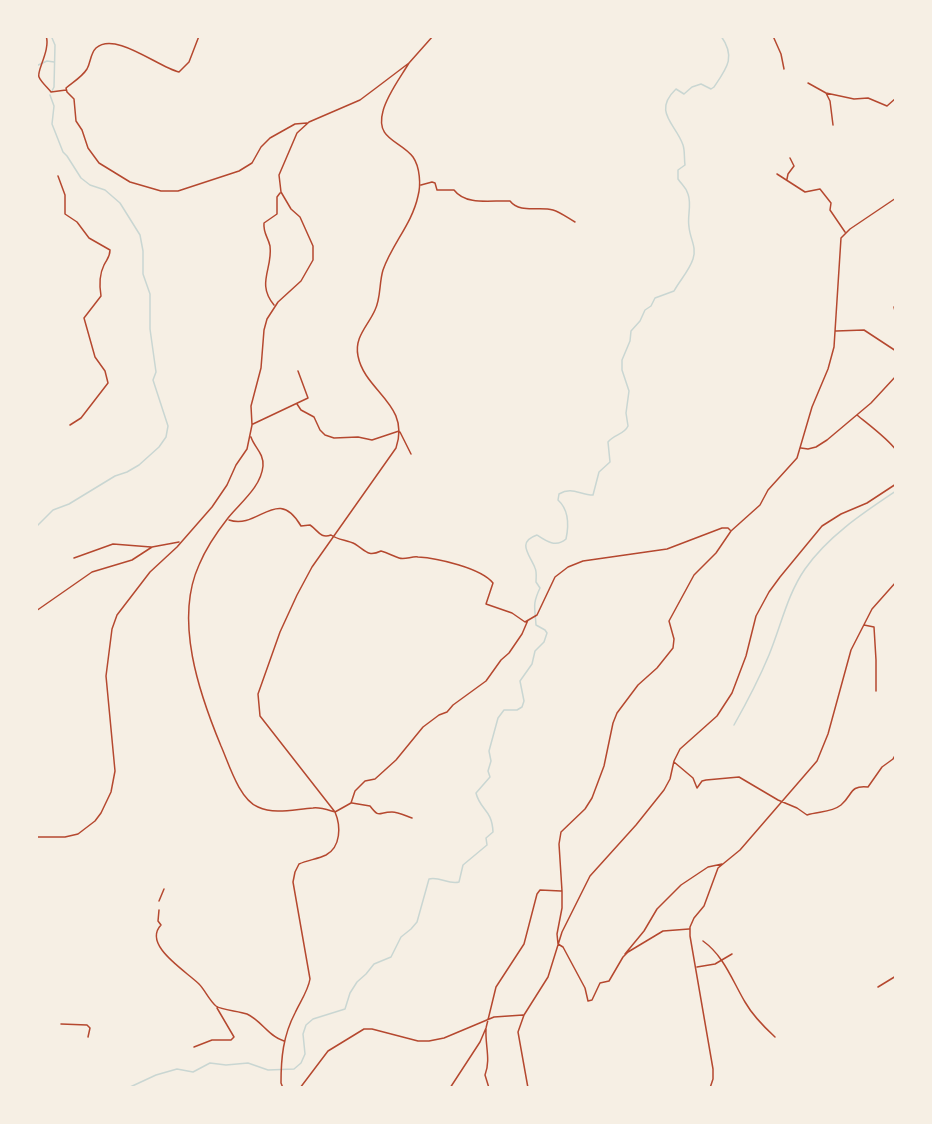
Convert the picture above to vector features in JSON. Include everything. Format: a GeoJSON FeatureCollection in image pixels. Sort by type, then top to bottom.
{"type":"FeatureCollection","features":[{"type":"Feature","properties":{"kind":"street"},"geometry":{"type":"LineString","coordinates":[[46,36],[48,45],[38,76],[51,92],[66,90]]}},
{"type":"Feature","properties":{"kind":"street"},"geometry":{"type":"LineString","coordinates":[[66,90],[67,86],[88,68],[92,54],[102,44],[120,45],[179,72],[189,62],[199,36]]}},
{"type":"Feature","properties":{"kind":"street"},"geometry":{"type":"LineString","coordinates":[[66,90],[74,99],[76,121],[82,130],[88,148],[99,163],[130,182],[149,189],[178,191],[239,171],[252,163],[261,147],[270,138],[295,124],[309,122],[360,100],[409,63],[433,36]]}},
{"type":"Feature","properties":{"kind":"street"},"geometry":{"type":"LineString","coordinates":[[773,36],[781,54],[784,69]]}},
{"type":"Feature","properties":{"kind":"street"},"geometry":{"type":"LineString","coordinates":[[409,63],[383,109],[382,124],[388,139],[413,157],[417,165],[420,186],[414,211],[383,270],[376,309],[360,334],[357,350],[362,369],[395,412],[400,431],[403,433],[411,454]]}},
{"type":"Feature","properties":{"kind":"street"},"geometry":{"type":"LineString","coordinates":[[808,83],[826,93],[854,99],[868,98],[884,106],[896,98]]}},
{"type":"Feature","properties":{"kind":"street"},"geometry":{"type":"LineString","coordinates":[[826,93],[830,101],[833,125]]}},
{"type":"Feature","properties":{"kind":"street"},"geometry":{"type":"LineString","coordinates":[[36,837],[65,837],[78,834],[95,821],[107,802],[115,771],[106,676],[112,629],[117,615],[150,572],[170,555],[212,507],[247,449],[252,425],[251,406],[261,368],[267,319],[275,306],[302,281],[313,260],[313,246],[300,217],[291,209],[281,192],[279,175],[297,133],[309,122]]}},
{"type":"Feature","properties":{"kind":"street"},"geometry":{"type":"LineString","coordinates":[[787,180],[794,166],[790,158]]}},
{"type":"Feature","properties":{"kind":"street"},"geometry":{"type":"LineString","coordinates":[[777,174],[805,192],[820,189],[831,203],[830,210],[845,232]]}},
{"type":"Feature","properties":{"kind":"street"},"geometry":{"type":"LineString","coordinates":[[58,176],[65,195],[66,214],[89,238],[110,250],[110,255],[100,275],[101,296],[84,318],[95,357],[105,371],[108,383],[81,418],[70,425]]}},
{"type":"Feature","properties":{"kind":"street"},"geometry":{"type":"LineString","coordinates":[[420,186],[432,182],[435,183],[437,190],[453,190],[462,198],[510,201],[514,206],[527,209],[554,210],[575,222]]}},
{"type":"Feature","properties":{"kind":"street"},"geometry":{"type":"LineString","coordinates":[[275,306],[268,298],[264,285],[270,247],[263,231],[264,223],[277,214],[277,197],[281,192]]}},
{"type":"Feature","properties":{"kind":"street"},"geometry":{"type":"LineString","coordinates":[[558,944],[557,934],[562,908],[559,844],[561,832],[592,798],[604,766],[617,713],[638,685],[657,668],[673,648],[674,639],[669,621],[694,575],[716,553],[730,531],[760,505],[768,490],[797,458],[812,407],[831,357],[835,331],[841,238],[845,232],[896,198]]}},
{"type":"Feature","properties":{"kind":"street"},"geometry":{"type":"LineString","coordinates":[[894,307],[896,315]]}},
{"type":"Feature","properties":{"kind":"street"},"geometry":{"type":"LineString","coordinates":[[835,331],[864,330],[896,351]]}},
{"type":"Feature","properties":{"kind":"street"},"geometry":{"type":"LineString","coordinates":[[252,425],[308,398],[298,371]]}},
{"type":"Feature","properties":{"kind":"street"},"geometry":{"type":"LineString","coordinates":[[800,448],[816,447],[872,403],[896,376]]}},
{"type":"Feature","properties":{"kind":"street"},"geometry":{"type":"LineString","coordinates":[[297,404],[301,410],[314,417],[325,435],[334,438],[358,437],[372,440],[400,431]]}},
{"type":"Feature","properties":{"kind":"street"},"geometry":{"type":"LineString","coordinates":[[856,415],[878,434],[889,440],[896,450]]}},
{"type":"Feature","properties":{"kind":"street"},"geometry":{"type":"LineString","coordinates":[[283,1088],[281,1071],[284,1041],[310,979],[293,882],[295,872],[299,864],[328,854],[334,847],[339,827],[335,812],[260,716],[258,694],[280,632],[312,567],[396,448],[400,431]]}},
{"type":"Feature","properties":{"kind":"street"},"geometry":{"type":"LineString","coordinates":[[250,434],[252,442],[262,454],[263,465],[257,483],[227,520],[199,564],[191,589],[187,621],[195,669],[211,723],[235,780],[248,799],[257,807],[282,811],[319,808],[335,812],[351,802],[355,791],[365,781],[375,779],[396,760],[423,727],[447,712],[486,681],[509,653],[528,620]]}},
{"type":"Feature","properties":{"kind":"street"},"geometry":{"type":"LineString","coordinates":[[528,1088],[518,1032],[524,1016],[548,977],[572,909],[590,876],[664,790],[670,779],[674,761],[686,743],[717,716],[732,693],[762,605],[780,577],[822,526],[867,503],[896,484]]}},
{"type":"Feature","properties":{"kind":"street"},"geometry":{"type":"LineString","coordinates":[[227,520],[238,523],[277,508],[287,509],[302,526],[310,525],[321,536],[331,535],[353,543],[365,553],[373,555],[381,551],[400,559],[417,556],[450,562],[475,570],[488,576],[493,583],[486,604],[512,614],[525,622],[537,615],[555,576],[568,567],[583,561],[667,549],[722,528],[728,528],[730,531]]}},
{"type":"Feature","properties":{"kind":"street"},"geometry":{"type":"LineString","coordinates":[[74,558],[113,544],[152,547],[181,541]]}},
{"type":"Feature","properties":{"kind":"street"},"geometry":{"type":"LineString","coordinates":[[36,611],[92,572],[132,560],[152,547]]}},
{"type":"Feature","properties":{"kind":"street"},"geometry":{"type":"LineString","coordinates":[[710,1088],[713,1079],[712,1069],[689,929],[694,918],[704,906],[714,874],[740,850],[783,801],[807,773],[823,749],[851,650],[879,599],[896,582]]}},
{"type":"Feature","properties":{"kind":"street"},"geometry":{"type":"LineString","coordinates":[[863,625],[874,627],[876,691]]}},
{"type":"Feature","properties":{"kind":"street"},"geometry":{"type":"LineString","coordinates":[[674,761],[693,778],[697,788],[702,781],[739,777],[807,815],[829,811],[841,805],[853,789],[859,786],[868,787],[882,767],[896,754]]}},
{"type":"Feature","properties":{"kind":"street"},"geometry":{"type":"LineString","coordinates":[[351,802],[370,806],[376,814],[393,812],[412,818]]}},
{"type":"Feature","properties":{"kind":"street"},"geometry":{"type":"LineString","coordinates":[[895,869],[896,859]]}},
{"type":"Feature","properties":{"kind":"street"},"geometry":{"type":"LineString","coordinates":[[558,944],[563,947],[585,988],[588,1001],[592,1000],[600,984],[609,981],[657,909],[681,885],[708,867],[723,864]]}},
{"type":"Feature","properties":{"kind":"street"},"geometry":{"type":"LineString","coordinates":[[159,901],[164,889]]}},
{"type":"Feature","properties":{"kind":"street"},"geometry":{"type":"LineString","coordinates":[[489,1088],[485,1075],[489,1064],[485,1046],[486,1028],[496,987],[524,944],[537,894],[540,890],[562,891]]}},
{"type":"Feature","properties":{"kind":"street"},"geometry":{"type":"LineString","coordinates":[[159,910],[160,925],[155,936],[159,948],[187,976],[200,984],[217,1007],[234,1037],[231,1040],[212,1040],[194,1047]]}},
{"type":"Feature","properties":{"kind":"street"},"geometry":{"type":"LineString","coordinates":[[623,957],[663,931],[689,929]]}},
{"type":"Feature","properties":{"kind":"street"},"geometry":{"type":"LineString","coordinates":[[703,941],[723,959],[724,965],[752,1012],[760,1024],[775,1037]]}},
{"type":"Feature","properties":{"kind":"street"},"geometry":{"type":"LineString","coordinates":[[695,967],[714,964],[732,954]]}},
{"type":"Feature","properties":{"kind":"street"},"geometry":{"type":"LineString","coordinates":[[878,987],[896,976]]}},
{"type":"Feature","properties":{"kind":"street"},"geometry":{"type":"LineString","coordinates":[[217,1007],[248,1015],[274,1038],[284,1041]]}},
{"type":"Feature","properties":{"kind":"street"},"geometry":{"type":"LineString","coordinates":[[300,1088],[328,1051],[364,1029],[418,1041],[429,1041],[444,1038],[487,1019],[524,1016]]}},
{"type":"Feature","properties":{"kind":"street"},"geometry":{"type":"LineString","coordinates":[[61,1024],[87,1025],[90,1028],[88,1037]]}},
{"type":"Feature","properties":{"kind":"street"},"geometry":{"type":"LineString","coordinates":[[450,1088],[474,1054],[486,1028]]}},
{"type":"Feature","properties":{"kind":"waterway"},"geometry":{"type":"LineString","coordinates":[[52,91],[55,45],[52,38],[54,36]]}},
{"type":"Feature","properties":{"kind":"waterway"},"geometry":{"type":"LineString","coordinates":[[61,36],[66,36]]}},
{"type":"Feature","properties":{"kind":"waterway"},"geometry":{"type":"LineString","coordinates":[[128,1088],[156,1075],[177,1069],[193,1072],[210,1063],[226,1065],[248,1063],[268,1070],[294,1069],[301,1063],[305,1054],[303,1034],[306,1025],[313,1019],[345,1009],[350,993],[357,982],[374,964],[391,957],[401,937],[417,922],[429,879],[459,882],[463,865],[487,845],[486,838],[493,832],[492,824],[476,793],[490,777],[489,751],[498,718],[504,710],[517,710],[522,707],[524,701],[520,681],[532,664],[535,651],[544,642],[547,633],[536,625],[535,602],[540,588],[536,582],[536,570],[526,549],[527,541],[537,535],[547,541],[562,542],[566,539],[568,528],[564,508],[558,500],[559,494],[572,491],[593,495],[599,472],[610,462],[608,442],[628,426],[626,413],[629,391],[622,370],[622,360],[630,341],[631,331],[655,298],[674,291],[693,259],[689,198],[678,179],[678,170],[685,165],[684,147],[668,118],[666,104],[676,89],[684,94],[692,87],[701,84],[711,89],[714,87],[726,68],[729,56],[726,43],[721,36]]}},
{"type":"Feature","properties":{"kind":"waterway"},"geometry":{"type":"LineString","coordinates":[[36,66],[47,61],[54,62]]}},
{"type":"Feature","properties":{"kind":"waterway"},"geometry":{"type":"LineString","coordinates":[[36,527],[53,510],[69,504],[115,476],[139,465],[159,447],[166,437],[168,426],[153,380],[156,372],[150,329],[150,294],[143,274],[140,235],[120,203],[105,190],[90,185],[81,178],[63,152],[52,124],[54,106],[50,95]]}},
{"type":"Feature","properties":{"kind":"waterway"},"geometry":{"type":"LineString","coordinates":[[734,725],[761,673],[789,600],[805,569],[835,536],[896,491]]}}]}
